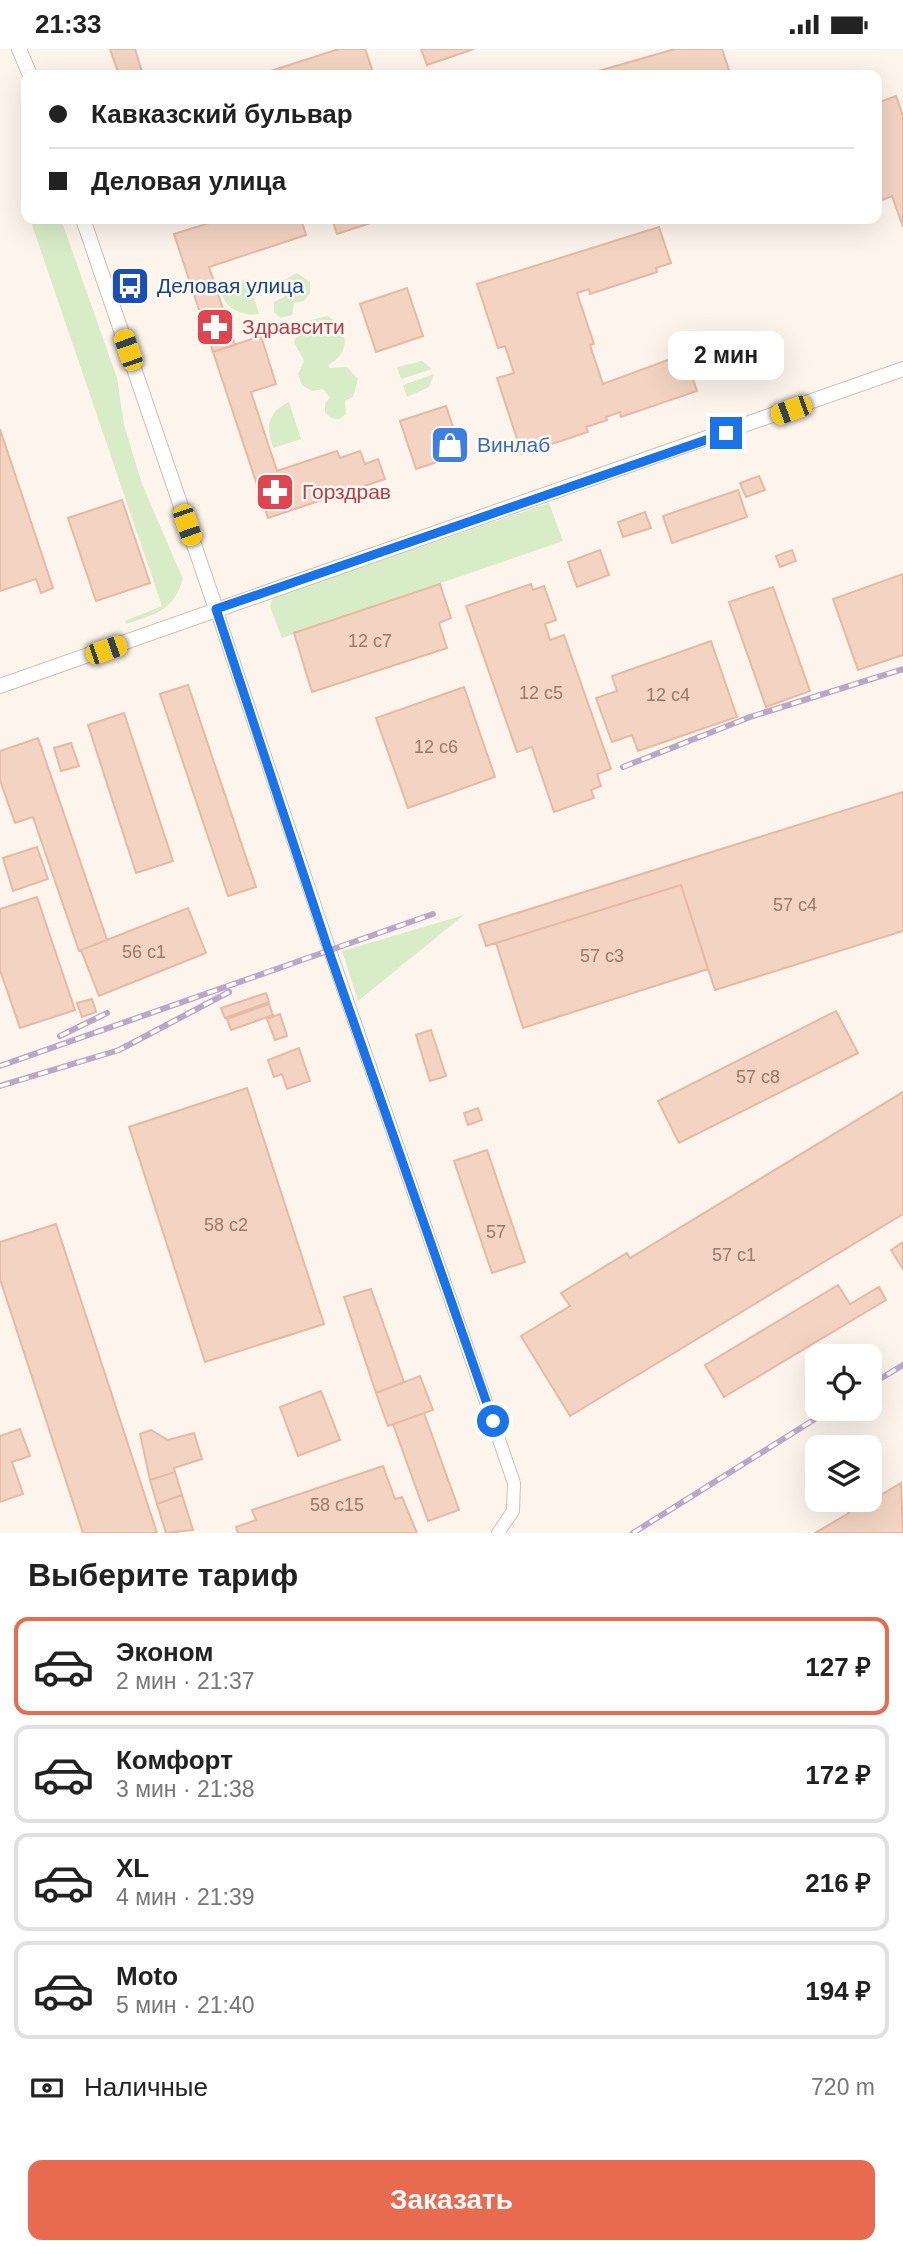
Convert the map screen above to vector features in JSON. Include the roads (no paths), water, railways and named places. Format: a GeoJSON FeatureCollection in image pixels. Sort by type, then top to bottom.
{"type":"FeatureCollection","features":[{"type":"Feature","properties":{"kind":"street"},"geometry":{"type":"LineString","coordinates":[[19,49],[30,70]]}},
{"type":"Feature","properties":{"kind":"street"},"geometry":{"type":"LineString","coordinates":[[26,49],[31,70]]}},
{"type":"Feature","properties":{"kind":"street"},"geometry":{"type":"LineString","coordinates":[[85,224],[328,949],[514,1483],[513,1511],[498,1533]]}},
{"type":"Feature","properties":{"kind":"street"},"geometry":{"type":"LineString","coordinates":[[0,686],[636,465],[903,369]]}},
{"type":"Feature","properties":{"kind":"railway"},"geometry":{"type":"LineString","coordinates":[[623,767],[750,717],[903,669]]}},
{"type":"Feature","properties":{"kind":"railway"},"geometry":{"type":"LineString","coordinates":[[0,1066],[433,914]]}},
{"type":"Feature","properties":{"kind":"railway"},"geometry":{"type":"LineString","coordinates":[[0,1086],[119,1050],[229,992]]}},
{"type":"Feature","properties":{"kind":"railway"},"geometry":{"type":"LineString","coordinates":[[60,1036],[107,1013]]}},
{"type":"Feature","properties":{"kind":"railway"},"geometry":{"type":"LineString","coordinates":[[882,1378],[903,1365]]}},
{"type":"Feature","properties":{"kind":"railway"},"geometry":{"type":"LineString","coordinates":[[633,1533],[812,1421]]}},
{"type":"Feature","properties":{"kind":"place","name":"Деловая улица"},"geometry":{"type":"Point","coordinates":[130,286]}},
{"type":"Feature","properties":{"kind":"place","name":"Здравсити"},"geometry":{"type":"Point","coordinates":[215,327]}},
{"type":"Feature","properties":{"kind":"place","name":"Винлаб"},"geometry":{"type":"Point","coordinates":[450,445]}},
{"type":"Feature","properties":{"kind":"place","name":"Горздрав"},"geometry":{"type":"Point","coordinates":[275,492]}}]}
